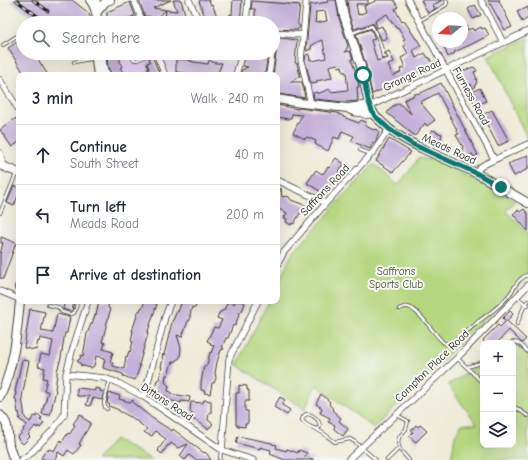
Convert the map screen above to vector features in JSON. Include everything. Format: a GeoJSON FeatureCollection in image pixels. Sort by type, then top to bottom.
{"type":"FeatureCollection","features":[{"type":"Feature","properties":{"kind":"street"},"geometry":{"type":"LineString","coordinates":[[90,0],[96,13]]}},
{"type":"Feature","properties":{"kind":"street"},"geometry":{"type":"LineString","coordinates":[[96,16],[97,0]]}},
{"type":"Feature","properties":{"kind":"street"},"geometry":{"type":"LineString","coordinates":[[96,13],[107,0]]}},
{"type":"Feature","properties":{"kind":"street"},"geometry":{"type":"LineString","coordinates":[[134,0],[140,16]]}},
{"type":"Feature","properties":{"kind":"street"},"geometry":{"type":"LineString","coordinates":[[190,0],[197,16]]}},
{"type":"Feature","properties":{"kind":"street"},"geometry":{"type":"LineString","coordinates":[[247,16],[248,0]]}},
{"type":"Feature","properties":{"kind":"street"},"geometry":{"type":"LineString","coordinates":[[305,0],[301,60],[311,104]]}},
{"type":"Feature","properties":{"kind":"street"},"geometry":{"type":"LineString","coordinates":[[341,0],[350,34],[361,66],[372,110]]}},
{"type":"Feature","properties":{"kind":"street","name":"Furness Road"},"geometry":{"type":"LineString","coordinates":[[408,0],[494,159]]}},
{"type":"Feature","properties":{"kind":"street"},"geometry":{"type":"LineString","coordinates":[[481,0],[503,42]]}},
{"type":"Feature","properties":{"kind":"street","name":"Grange Road"},"geometry":{"type":"LineString","coordinates":[[372,110],[374,104],[528,31]]}},
{"type":"Feature","properties":{"kind":"street"},"geometry":{"type":"LineString","coordinates":[[280,33],[303,35]]}},
{"type":"Feature","properties":{"kind":"street"},"geometry":{"type":"LineString","coordinates":[[98,60],[98,72]]}},
{"type":"Feature","properties":{"kind":"street"},"geometry":{"type":"LineString","coordinates":[[100,60],[105,72]]}},
{"type":"Feature","properties":{"kind":"street"},"geometry":{"type":"LineString","coordinates":[[158,60],[164,72]]}},
{"type":"Feature","properties":{"kind":"street"},"geometry":{"type":"LineString","coordinates":[[237,72],[240,60]]}},
{"type":"Feature","properties":{"kind":"street"},"geometry":{"type":"LineString","coordinates":[[269,72],[271,60]]}},
{"type":"Feature","properties":{"kind":"street"},"geometry":{"type":"LineString","coordinates":[[0,80],[16,105]]}},
{"type":"Feature","properties":{"kind":"street"},"geometry":{"type":"LineString","coordinates":[[280,100],[296,103],[372,110]]}},
{"type":"Feature","properties":{"kind":"street"},"geometry":{"type":"LineString","coordinates":[[348,108],[353,111],[363,113],[372,110]]}},
{"type":"Feature","properties":{"kind":"street","name":"Meads Road"},"geometry":{"type":"LineString","coordinates":[[372,110],[389,129],[412,144],[476,173],[528,203]]}},
{"type":"Feature","properties":{"kind":"street","name":"Saffrons Road"},"geometry":{"type":"LineString","coordinates":[[280,259],[284,252],[326,203],[372,154],[389,129]]}},
{"type":"Feature","properties":{"kind":"street"},"geometry":{"type":"LineString","coordinates":[[476,173],[479,168],[494,159],[528,144]]}},
{"type":"Feature","properties":{"kind":"street"},"geometry":{"type":"LineString","coordinates":[[0,153],[2,160],[1,166],[16,171]]}},
{"type":"Feature","properties":{"kind":"street"},"geometry":{"type":"LineString","coordinates":[[280,181],[326,203]]}},
{"type":"Feature","properties":{"kind":"street","name":"Compton Place Road"},"geometry":{"type":"LineString","coordinates":[[348,460],[457,358],[528,285]]}},
{"type":"Feature","properties":{"kind":"street"},"geometry":{"type":"LineString","coordinates":[[0,291],[16,298]]}},
{"type":"Feature","properties":{"kind":"street"},"geometry":{"type":"LineString","coordinates":[[0,397],[7,382],[11,366],[17,333],[20,304]]}},
{"type":"Feature","properties":{"kind":"street"},"geometry":{"type":"LineString","coordinates":[[21,460],[30,454],[53,430],[64,415],[66,374],[87,304]]}},
{"type":"Feature","properties":{"kind":"street"},"geometry":{"type":"LineString","coordinates":[[144,397],[165,317],[170,304]]}},
{"type":"Feature","properties":{"kind":"street"},"geometry":{"type":"LineString","coordinates":[[222,450],[229,358],[256,304]]}},
{"type":"Feature","properties":{"kind":"street","name":"Dittons Road"},"geometry":{"type":"LineString","coordinates":[[66,374],[110,379],[144,397],[222,450],[253,460]]}},
{"type":"Feature","properties":{"kind":"street"},"geometry":{"type":"LineString","coordinates":[[0,415],[6,420],[8,425],[9,445],[14,460]]}},
{"type":"Feature","properties":{"kind":"street"},"geometry":{"type":"LineString","coordinates":[[27,460],[30,454]]}},
{"type":"Feature","properties":{"kind":"lane"},"geometry":{"type":"LineString","coordinates":[[419,21],[446,6],[446,0]]}},
{"type":"Feature","properties":{"kind":"lane"},"geometry":{"type":"LineString","coordinates":[[350,34],[372,26],[381,43],[383,57]]}},
{"type":"Feature","properties":{"kind":"lane"},"geometry":{"type":"LineString","coordinates":[[3,45],[16,37]]}},
{"type":"Feature","properties":{"kind":"lane"},"geometry":{"type":"LineString","coordinates":[[74,62],[82,60]]}},
{"type":"Feature","properties":{"kind":"lane"},"geometry":{"type":"LineString","coordinates":[[360,150],[372,154]]}},
{"type":"Feature","properties":{"kind":"lane"},"geometry":{"type":"LineString","coordinates":[[0,213],[16,177]]}},
{"type":"Feature","properties":{"kind":"lane"},"geometry":{"type":"LineString","coordinates":[[400,309],[409,307],[416,311],[439,338],[445,344],[448,344],[463,335],[480,320],[493,312],[510,295],[520,279],[527,275],[528,276]]}},
{"type":"Feature","properties":{"kind":"lane"},"geometry":{"type":"LineString","coordinates":[[517,296],[527,303],[517,324]]}},
{"type":"Feature","properties":{"kind":"lane"},"geometry":{"type":"LineString","coordinates":[[48,305],[58,307],[62,312],[69,314],[74,313],[77,304]]}},
{"type":"Feature","properties":{"kind":"lane"},"geometry":{"type":"LineString","coordinates":[[516,342],[519,343],[528,352]]}},
{"type":"Feature","properties":{"kind":"lane"},"geometry":{"type":"LineString","coordinates":[[457,358],[480,380]]}},
{"type":"Feature","properties":{"kind":"lane"},"geometry":{"type":"LineString","coordinates":[[467,367],[480,363]]}},
{"type":"Feature","properties":{"kind":"lane"},"geometry":{"type":"LineString","coordinates":[[107,409],[104,403],[110,379]]}},
{"type":"Feature","properties":{"kind":"lane"},"geometry":{"type":"LineString","coordinates":[[516,408],[528,416]]}},
{"type":"Feature","properties":{"kind":"lane"},"geometry":{"type":"LineString","coordinates":[[316,429],[320,427],[319,421],[309,414],[306,414],[302,420],[310,428],[316,429],[336,442],[350,439],[376,460]]}},
{"type":"Feature","properties":{"kind":"lane"},"geometry":{"type":"LineString","coordinates":[[397,414],[408,421],[406,429],[399,437],[398,443],[400,450],[409,460]]}},
{"type":"Feature","properties":{"kind":"lane"},"geometry":{"type":"LineString","coordinates":[[386,460],[399,448]]}},
{"type":"Feature","properties":{"kind":"lane"},"geometry":{"type":"LineString","coordinates":[[220,460],[222,450]]}},
{"type":"Feature","properties":{"kind":"shaded area"},"geometry":{"type":"Polygon","coordinates":[[[9,0],[51,0],[50,16],[31,16],[9,0]]]}},
{"type":"Feature","properties":{"kind":"shaded area"},"geometry":{"type":"Polygon","coordinates":[[[371,28],[380,45],[378,46],[388,90],[373,96],[371,95],[367,71],[355,34],[371,28]]]}},
{"type":"Feature","properties":{"kind":"shaded area"},"geometry":{"type":"Polygon","coordinates":[[[326,40],[328,45],[346,40],[349,45],[347,47],[350,49],[353,59],[332,65],[329,56],[315,60],[313,52],[315,49],[314,44],[326,40]]]}},
{"type":"Feature","properties":{"kind":"shaded area"},"geometry":{"type":"Polygon","coordinates":[[[108,60],[129,60],[130,62],[134,63],[142,60],[154,60],[159,72],[111,72],[108,60]]]}},
{"type":"Feature","properties":{"kind":"shaded area"},"geometry":{"type":"Polygon","coordinates":[[[163,60],[223,60],[223,62],[236,65],[234,72],[175,72],[167,71],[163,60]]]}},
{"type":"Feature","properties":{"kind":"shaded area"},"geometry":{"type":"Polygon","coordinates":[[[358,77],[360,96],[358,98],[338,100],[314,99],[310,84],[358,77]]]}},
{"type":"Feature","properties":{"kind":"green space"},"geometry":{"type":"Polygon","coordinates":[[[528,38],[528,138],[527,138],[488,56],[528,38]]]}},
{"type":"Feature","properties":{"kind":"green space","name":"Saffrons Sports Club"},"geometry":{"type":"Polygon","coordinates":[[[419,157],[426,160],[430,158],[505,194],[515,201],[506,211],[528,234],[528,276],[374,428],[316,385],[305,409],[237,365],[268,304],[280,304],[280,279],[292,254],[332,210],[331,209],[374,164],[398,185],[419,157]]]}},
{"type":"Feature","properties":{"kind":"green space"},"geometry":{"type":"Polygon","coordinates":[[[516,346],[528,354],[528,460],[451,460],[455,435],[462,424],[477,424],[448,385],[472,369],[480,367],[480,448],[516,448],[516,346]]]}},
{"type":"Feature","properties":{"kind":"green space"},"geometry":{"type":"Polygon","coordinates":[[[115,439],[152,460],[96,460],[115,439]]]}},
{"type":"Feature","properties":{"kind":"building"},"geometry":{"type":"Polygon","coordinates":[[[18,0],[72,0],[90,14],[90,16],[39,16],[18,0]]]}},
{"type":"Feature","properties":{"kind":"building"},"geometry":{"type":"Polygon","coordinates":[[[139,0],[171,0],[153,8],[166,10],[158,16],[145,16],[139,0]]]}},
{"type":"Feature","properties":{"kind":"building"},"geometry":{"type":"Polygon","coordinates":[[[173,0],[181,0],[185,16],[165,16],[166,10],[177,11],[173,0]]]}},
{"type":"Feature","properties":{"kind":"building"},"geometry":{"type":"Polygon","coordinates":[[[209,0],[217,16],[204,16],[199,1],[209,0]]]}},
{"type":"Feature","properties":{"kind":"building"},"geometry":{"type":"Polygon","coordinates":[[[233,0],[242,0],[241,16],[230,16],[230,14],[232,15],[233,0]]]}},
{"type":"Feature","properties":{"kind":"building"},"geometry":{"type":"Polygon","coordinates":[[[327,0],[336,0],[339,18],[348,46],[345,52],[350,51],[353,59],[351,59],[357,75],[359,87],[357,87],[358,101],[345,102],[314,99],[313,93],[317,92],[317,94],[330,89],[331,92],[348,90],[346,72],[343,72],[342,66],[338,67],[337,64],[329,66],[332,78],[316,81],[317,83],[311,84],[305,60],[306,55],[309,54],[310,60],[312,59],[313,61],[326,58],[323,41],[321,40],[311,46],[311,49],[306,51],[310,5],[328,2],[327,0]],[[325,11],[316,12],[315,23],[327,21],[325,11]]]}},
{"type":"Feature","properties":{"kind":"building"},"geometry":{"type":"Polygon","coordinates":[[[347,0],[368,0],[368,4],[356,4],[358,15],[366,12],[364,6],[376,1],[375,0],[394,0],[398,7],[395,9],[402,22],[404,20],[421,46],[413,50],[416,58],[425,53],[433,65],[372,94],[366,65],[356,34],[371,29],[375,39],[371,40],[377,61],[388,58],[385,53],[389,51],[394,62],[388,65],[393,76],[401,72],[400,69],[405,67],[401,58],[408,54],[404,46],[406,45],[403,40],[405,39],[398,27],[397,28],[394,23],[392,23],[387,14],[375,21],[377,28],[382,26],[387,38],[382,40],[373,23],[354,29],[349,15],[347,0]]]}},
{"type":"Feature","properties":{"kind":"building"},"geometry":{"type":"Polygon","coordinates":[[[421,0],[442,0],[433,5],[435,9],[428,13],[421,0]]]}},
{"type":"Feature","properties":{"kind":"building"},"geometry":{"type":"Polygon","coordinates":[[[488,0],[500,0],[499,1],[512,27],[505,30],[488,0]]]}},
{"type":"Feature","properties":{"kind":"building"},"geometry":{"type":"Polygon","coordinates":[[[252,1],[300,5],[298,25],[300,27],[298,30],[280,29],[280,16],[255,16],[255,9],[251,9],[252,1]]]}},
{"type":"Feature","properties":{"kind":"building"},"geometry":{"type":"Polygon","coordinates":[[[130,2],[135,15],[107,16],[107,12],[130,2]]]}},
{"type":"Feature","properties":{"kind":"building"},"geometry":{"type":"Polygon","coordinates":[[[475,5],[481,15],[473,19],[468,9],[475,5]]]}},
{"type":"Feature","properties":{"kind":"building"},"geometry":{"type":"Polygon","coordinates":[[[528,7],[528,18],[522,22],[517,11],[528,7]]]}},
{"type":"Feature","properties":{"kind":"building"},"geometry":{"type":"Polygon","coordinates":[[[481,27],[482,29],[485,28],[489,35],[468,46],[468,30],[472,28],[474,31],[481,27]]]}},
{"type":"Feature","properties":{"kind":"building"},"geometry":{"type":"Polygon","coordinates":[[[280,38],[297,40],[295,63],[297,63],[300,76],[290,82],[302,82],[305,98],[280,94],[280,72],[273,72],[275,60],[280,60],[280,38]]]}},
{"type":"Feature","properties":{"kind":"building"},"geometry":{"type":"Polygon","coordinates":[[[16,43],[16,60],[38,60],[46,72],[23,72],[8,48],[16,43]]]}},
{"type":"Feature","properties":{"kind":"building"},"geometry":{"type":"Polygon","coordinates":[[[444,48],[463,48],[454,52],[455,53],[448,57],[444,48]]]}},
{"type":"Feature","properties":{"kind":"building"},"geometry":{"type":"Polygon","coordinates":[[[108,60],[120,60],[122,67],[120,68],[123,72],[110,72],[108,67],[108,60]]]}},
{"type":"Feature","properties":{"kind":"building"},"geometry":{"type":"Polygon","coordinates":[[[150,60],[154,60],[159,72],[148,72],[147,70],[149,69],[147,63],[150,62],[150,60]]]}},
{"type":"Feature","properties":{"kind":"building"},"geometry":{"type":"Polygon","coordinates":[[[176,60],[190,60],[208,64],[209,60],[215,63],[222,63],[218,72],[176,72],[176,60]]]}},
{"type":"Feature","properties":{"kind":"building"},"geometry":{"type":"Polygon","coordinates":[[[244,60],[267,60],[265,72],[241,72],[248,67],[243,66],[244,60]]]}},
{"type":"Feature","properties":{"kind":"building"},"geometry":{"type":"Polygon","coordinates":[[[473,67],[477,71],[474,72],[477,82],[473,89],[471,84],[465,87],[459,73],[473,67]]]}},
{"type":"Feature","properties":{"kind":"building"},"geometry":{"type":"Polygon","coordinates":[[[441,83],[478,155],[474,157],[472,154],[467,157],[456,135],[459,134],[438,93],[420,102],[435,120],[427,126],[425,123],[415,136],[387,113],[393,106],[399,103],[411,114],[404,100],[413,96],[414,94],[423,92],[441,83]]]}},
{"type":"Feature","properties":{"kind":"building"},"geometry":{"type":"Polygon","coordinates":[[[480,88],[486,101],[480,104],[479,101],[474,103],[471,95],[475,93],[474,91],[480,88]]]}},
{"type":"Feature","properties":{"kind":"building"},"geometry":{"type":"Polygon","coordinates":[[[280,106],[337,113],[359,123],[361,120],[366,122],[365,126],[374,130],[377,129],[379,132],[375,143],[373,142],[370,149],[351,141],[354,136],[342,131],[339,139],[334,137],[328,151],[315,144],[316,141],[307,137],[305,139],[293,133],[302,115],[292,114],[291,118],[280,118],[280,106]]]}},
{"type":"Feature","properties":{"kind":"building"},"geometry":{"type":"Polygon","coordinates":[[[492,110],[509,141],[498,146],[482,115],[492,110]]]}},
{"type":"Feature","properties":{"kind":"building"},"geometry":{"type":"Polygon","coordinates":[[[16,118],[16,144],[12,147],[0,130],[16,118]]]}},
{"type":"Feature","properties":{"kind":"building"},"geometry":{"type":"Polygon","coordinates":[[[432,130],[442,134],[440,143],[430,142],[432,130]]]}},
{"type":"Feature","properties":{"kind":"building"},"geometry":{"type":"Polygon","coordinates":[[[389,139],[411,152],[393,172],[376,161],[389,139]]]}},
{"type":"Feature","properties":{"kind":"building"},"geometry":{"type":"Polygon","coordinates":[[[528,155],[528,169],[514,176],[508,164],[528,155]]]}},
{"type":"Feature","properties":{"kind":"building"},"geometry":{"type":"Polygon","coordinates":[[[336,158],[344,164],[332,181],[333,182],[323,193],[307,183],[316,170],[323,174],[336,158]]]}},
{"type":"Feature","properties":{"kind":"building"},"geometry":{"type":"Polygon","coordinates":[[[14,186],[16,187],[16,201],[14,206],[7,203],[14,186]]]}},
{"type":"Feature","properties":{"kind":"building"},"geometry":{"type":"Polygon","coordinates":[[[281,188],[282,197],[287,196],[291,200],[307,206],[302,213],[300,213],[294,224],[292,223],[291,225],[286,222],[287,219],[284,218],[287,213],[280,210],[281,188]]]}},
{"type":"Feature","properties":{"kind":"building"},"geometry":{"type":"Polygon","coordinates":[[[524,209],[528,214],[528,231],[513,214],[518,210],[520,212],[524,209]]]}},
{"type":"Feature","properties":{"kind":"building"},"geometry":{"type":"Polygon","coordinates":[[[1,237],[16,243],[3,279],[0,278],[0,254],[3,243],[1,243],[1,237]]]}},
{"type":"Feature","properties":{"kind":"building"},"geometry":{"type":"Polygon","coordinates":[[[64,304],[73,304],[72,311],[63,309],[64,304]]]}},
{"type":"Feature","properties":{"kind":"building"},"geometry":{"type":"Polygon","coordinates":[[[98,304],[109,304],[108,308],[110,311],[102,342],[105,343],[103,349],[113,352],[110,362],[113,363],[113,366],[124,369],[126,356],[127,357],[129,351],[130,352],[133,342],[131,341],[132,331],[138,311],[140,311],[144,304],[157,304],[147,334],[140,366],[135,380],[123,376],[123,374],[103,368],[105,358],[96,356],[94,366],[91,368],[80,365],[81,364],[77,361],[80,359],[81,355],[83,356],[87,334],[96,315],[98,304]]]}},
{"type":"Feature","properties":{"kind":"building"},"geometry":{"type":"Polygon","coordinates":[[[181,304],[197,304],[195,308],[192,307],[190,320],[188,321],[182,337],[177,335],[181,348],[180,358],[174,361],[174,363],[172,362],[168,375],[166,375],[165,382],[169,386],[168,391],[171,392],[171,394],[190,397],[189,402],[181,401],[181,403],[167,400],[167,396],[160,395],[159,390],[155,389],[157,380],[159,380],[162,367],[162,358],[172,322],[177,311],[178,312],[181,304]]]}},
{"type":"Feature","properties":{"kind":"building"},"geometry":{"type":"Polygon","coordinates":[[[227,304],[245,304],[235,326],[233,325],[228,338],[226,338],[222,347],[224,349],[221,350],[217,362],[215,373],[216,378],[214,383],[212,383],[210,394],[204,393],[205,391],[201,390],[201,383],[204,366],[207,365],[210,352],[211,353],[214,345],[207,341],[214,327],[218,328],[222,320],[217,318],[219,313],[224,310],[227,304]]]}},
{"type":"Feature","properties":{"kind":"building"},"geometry":{"type":"Polygon","coordinates":[[[30,309],[45,312],[41,331],[53,333],[57,314],[70,317],[57,371],[56,390],[50,415],[42,414],[48,391],[44,391],[47,379],[43,378],[45,368],[38,366],[41,354],[50,356],[53,341],[40,338],[36,350],[24,348],[30,309]]]}},
{"type":"Feature","properties":{"kind":"building"},"geometry":{"type":"Polygon","coordinates":[[[510,311],[513,314],[507,321],[526,339],[522,343],[509,330],[500,340],[483,340],[498,325],[500,327],[506,321],[503,318],[510,311]]]}},
{"type":"Feature","properties":{"kind":"building"},"geometry":{"type":"Polygon","coordinates":[[[22,360],[29,361],[22,397],[25,418],[30,422],[34,416],[36,417],[38,414],[42,418],[40,420],[44,423],[40,428],[35,426],[28,435],[30,437],[23,444],[17,438],[27,425],[19,419],[19,412],[18,413],[15,399],[15,392],[22,360]]]}},
{"type":"Feature","properties":{"kind":"building"},"geometry":{"type":"Polygon","coordinates":[[[239,385],[247,386],[247,390],[249,390],[249,401],[245,401],[245,411],[248,411],[248,422],[245,424],[245,427],[236,425],[236,393],[239,393],[239,385]]]}},
{"type":"Feature","properties":{"kind":"building"},"geometry":{"type":"Polygon","coordinates":[[[77,388],[95,391],[95,388],[100,389],[100,391],[104,392],[102,400],[93,398],[90,406],[86,405],[89,396],[77,396],[77,388]]]}},
{"type":"Feature","properties":{"kind":"building"},"geometry":{"type":"Polygon","coordinates":[[[109,393],[120,396],[119,399],[129,402],[133,400],[133,403],[152,418],[172,431],[173,429],[204,453],[205,452],[211,460],[196,460],[189,455],[185,460],[180,456],[188,444],[178,448],[171,443],[162,454],[158,450],[166,439],[155,431],[152,436],[149,435],[144,432],[147,429],[130,416],[109,406],[110,405],[107,403],[109,393]]]}},
{"type":"Feature","properties":{"kind":"building"},"geometry":{"type":"Polygon","coordinates":[[[321,394],[330,402],[329,404],[333,409],[332,410],[341,418],[339,421],[348,429],[343,436],[334,429],[335,425],[328,422],[330,418],[320,413],[322,408],[316,404],[321,394]]]}},
{"type":"Feature","properties":{"kind":"building"},"geometry":{"type":"Polygon","coordinates":[[[280,397],[285,400],[282,405],[290,410],[287,415],[274,407],[280,397]]]}},
{"type":"Feature","properties":{"kind":"building"},"geometry":{"type":"Polygon","coordinates":[[[204,400],[211,401],[211,413],[209,412],[208,420],[213,424],[208,429],[199,422],[193,420],[193,413],[190,412],[191,402],[203,403],[204,400]]]}},
{"type":"Feature","properties":{"kind":"building"},"geometry":{"type":"Polygon","coordinates":[[[80,414],[91,423],[79,444],[81,445],[74,454],[68,450],[64,456],[58,452],[55,460],[46,460],[41,458],[46,450],[48,451],[49,449],[54,451],[60,440],[62,442],[68,433],[70,434],[75,425],[73,424],[80,414]]]}},
{"type":"Feature","properties":{"kind":"building"},"geometry":{"type":"Polygon","coordinates":[[[416,425],[418,427],[420,425],[427,431],[416,442],[409,436],[413,432],[411,431],[416,425]]]}},
{"type":"Feature","properties":{"kind":"building"},"geometry":{"type":"Polygon","coordinates":[[[238,436],[272,443],[277,445],[276,448],[286,451],[287,449],[298,453],[299,450],[307,453],[305,457],[313,460],[285,460],[270,454],[271,450],[236,443],[238,436]]]}},
{"type":"Feature","properties":{"kind":"railway"},"geometry":{"type":"LineString","coordinates":[[16,0],[37,16]]}},
{"type":"Feature","properties":{"kind":"railway"},"geometry":{"type":"LineString","coordinates":[[33,0],[48,11]]}},
{"type":"Feature","properties":{"kind":"route"},"geometry":{"type":"LineString","coordinates":[[363,75],[368,100],[372,111],[375,116],[389,129],[412,144],[476,173],[501,187]]}}]}
